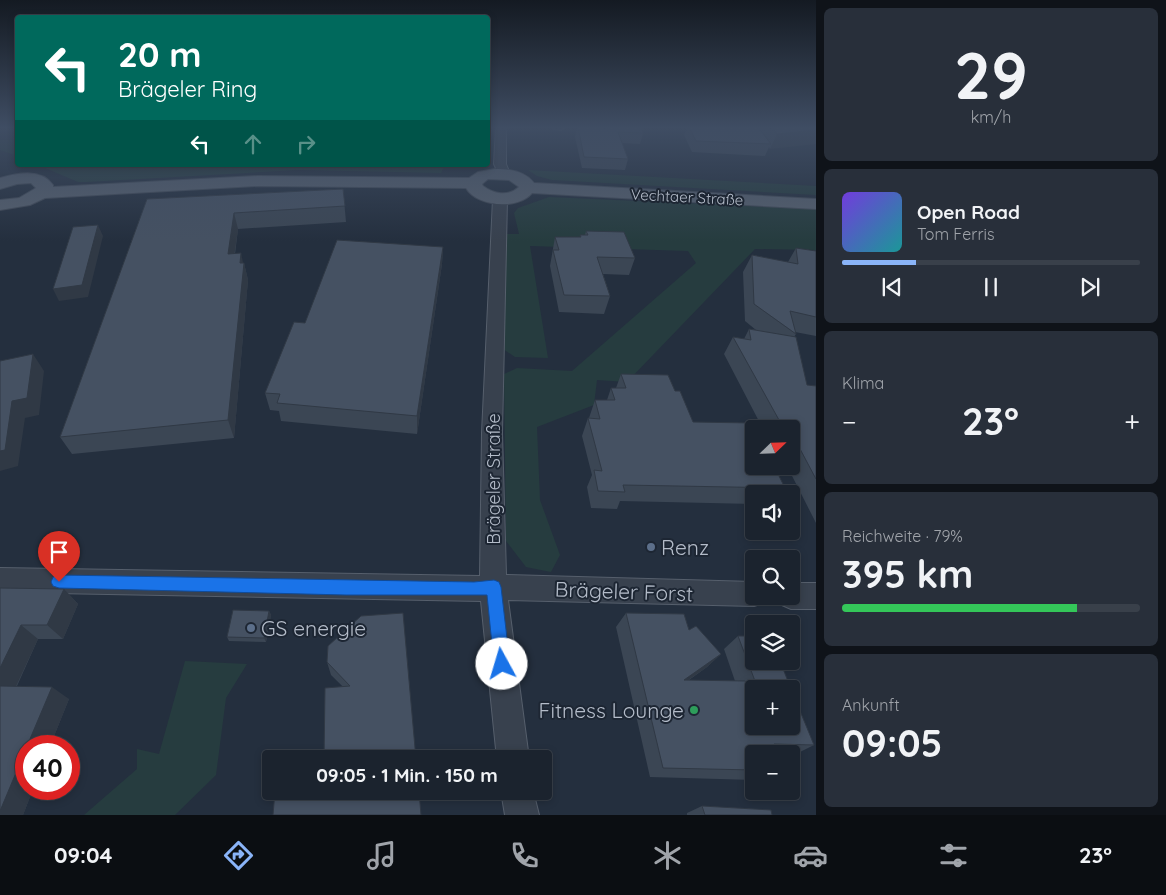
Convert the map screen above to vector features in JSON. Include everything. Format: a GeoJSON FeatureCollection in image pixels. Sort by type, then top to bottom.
{"type":"FeatureCollection","features":[{"type":"Feature","properties":{"kind":"main road"},"geometry":{"type":"LineString","coordinates":[[0,166],[7,182],[38,180],[45,185],[41,193]]}},
{"type":"Feature","properties":{"kind":"main road"},"geometry":{"type":"LineString","coordinates":[[0,205],[18,203],[41,193],[258,181],[473,183],[484,175],[504,174],[522,179],[528,188],[520,196],[500,199],[480,193],[475,189],[473,183]]}},
{"type":"Feature","properties":{"kind":"main road","name":"Vechtaer Straße"},"geometry":{"type":"LineString","coordinates":[[528,188],[816,204]]}},
{"type":"Feature","properties":{"kind":"street"},"geometry":{"type":"LineString","coordinates":[[500,165],[504,174]]}},
{"type":"Feature","properties":{"kind":"street","name":"Brägeler Straße"},"geometry":{"type":"LineString","coordinates":[[500,199],[492,433],[494,587],[512,750]]}},
{"type":"Feature","properties":{"kind":"street","name":"Brägeler Forst"},"geometry":{"type":"LineString","coordinates":[[0,580],[328,588],[474,589],[494,587],[745,594]]}},
{"type":"Feature","properties":{"kind":"street"},"geometry":{"type":"LineString","coordinates":[[800,596],[816,596]]}},
{"type":"Feature","properties":{"kind":"street"},"geometry":{"type":"LineString","coordinates":[[519,800],[522,815]]}},
{"type":"Feature","properties":{"kind":"green space"},"geometry":{"type":"Polygon","coordinates":[[[444,167],[441,173],[298,170],[87,182],[78,182],[45,168],[444,167]]]}},
{"type":"Feature","properties":{"kind":"green space"},"geometry":{"type":"Polygon","coordinates":[[[528,170],[816,186],[816,195],[552,180],[537,176],[528,170]]]}},
{"type":"Feature","properties":{"kind":"green space"},"geometry":{"type":"Polygon","coordinates":[[[549,197],[816,209],[816,250],[755,249],[627,382],[597,380],[594,405],[537,427],[540,500],[560,555],[551,572],[526,567],[506,541],[504,374],[517,368],[572,371],[696,263],[688,251],[530,246],[548,358],[515,357],[503,349],[505,234],[519,234],[514,213],[518,208],[549,197]]]}},
{"type":"Feature","properties":{"kind":"green space"},"geometry":{"type":"Polygon","coordinates":[[[185,661],[247,664],[226,698],[216,775],[175,815],[84,815],[137,769],[137,749],[159,754],[185,661]]]}},
{"type":"Feature","properties":{"kind":"building"},"geometry":{"type":"Polygon","coordinates":[[[343,189],[345,206],[234,213],[228,254],[241,253],[240,263],[244,263],[228,420],[60,437],[147,199],[343,189]]]}},
{"type":"Feature","properties":{"kind":"building"},"geometry":{"type":"Polygon","coordinates":[[[98,225],[82,285],[53,289],[73,227],[98,225]]]}},
{"type":"Feature","properties":{"kind":"building"},"geometry":{"type":"Polygon","coordinates":[[[586,231],[624,232],[635,258],[597,257],[610,296],[564,295],[553,250],[559,250],[555,237],[581,237],[580,235],[588,235],[586,231]]]}},
{"type":"Feature","properties":{"kind":"building"},"geometry":{"type":"Polygon","coordinates":[[[337,240],[443,247],[417,416],[277,403],[280,394],[265,393],[294,322],[305,323],[337,240]]]}},
{"type":"Feature","properties":{"kind":"building"},"geometry":{"type":"Polygon","coordinates":[[[796,248],[816,251],[816,317],[790,311],[796,334],[754,304],[752,255],[798,264],[796,248]]]}},
{"type":"Feature","properties":{"kind":"building"},"geometry":{"type":"Polygon","coordinates":[[[749,329],[796,337],[807,385],[816,386],[816,479],[800,449],[800,420],[779,420],[733,337],[751,340],[749,329]]]}},
{"type":"Feature","properties":{"kind":"building"},"geometry":{"type":"Polygon","coordinates":[[[33,354],[27,398],[12,401],[5,450],[0,451],[0,361],[33,354]]]}},
{"type":"Feature","properties":{"kind":"building"},"geometry":{"type":"Polygon","coordinates":[[[621,374],[668,375],[675,391],[680,391],[693,422],[745,423],[745,475],[778,475],[784,485],[745,485],[745,487],[623,485],[625,492],[598,491],[594,470],[602,471],[588,418],[600,419],[595,400],[615,400],[611,388],[626,388],[621,374]]]}},
{"type":"Feature","properties":{"kind":"building"},"geometry":{"type":"Polygon","coordinates":[[[0,588],[64,589],[47,625],[21,625],[0,668],[0,588]]]}},
{"type":"Feature","properties":{"kind":"building"},"geometry":{"type":"Polygon","coordinates":[[[233,610],[269,611],[264,638],[227,637],[233,610]]]}},
{"type":"Feature","properties":{"kind":"building"},"geometry":{"type":"Polygon","coordinates":[[[403,613],[415,750],[324,750],[325,688],[350,686],[327,662],[328,646],[361,616],[403,613]]]}},
{"type":"Feature","properties":{"kind":"building","name":"Fitness Lounge"},"geometry":{"type":"Polygon","coordinates":[[[626,613],[684,614],[689,630],[696,626],[721,654],[684,680],[745,681],[745,735],[800,735],[800,711],[814,745],[745,745],[745,770],[663,768],[626,613]]]}},
{"type":"Feature","properties":{"kind":"building"},"geometry":{"type":"Polygon","coordinates":[[[738,636],[745,636],[745,655],[738,636]]]}},
{"type":"Feature","properties":{"kind":"building"},"geometry":{"type":"Polygon","coordinates":[[[751,670],[784,670],[787,680],[755,680],[751,670]]]}},
{"type":"Feature","properties":{"kind":"building"},"geometry":{"type":"Polygon","coordinates":[[[0,686],[52,687],[32,735],[15,735],[15,775],[0,811],[0,686]]]}},
{"type":"Feature","properties":{"kind":"building"},"geometry":{"type":"Polygon","coordinates":[[[274,800],[420,800],[421,815],[273,815],[274,800]]]}},
{"type":"Feature","properties":{"kind":"building"},"geometry":{"type":"Polygon","coordinates":[[[702,806],[771,810],[772,815],[705,815],[702,806]]]}},
{"type":"Feature","properties":{"kind":"place","name":"Renz"},"geometry":{"type":"Point","coordinates":[651,547]}},
{"type":"Feature","properties":{"kind":"place","name":"GS energie"},"geometry":{"type":"Point","coordinates":[251,628]}},
{"type":"Feature","properties":{"kind":"place","name":"Fitness Lounge"},"geometry":{"type":"Point","coordinates":[694,710]}},
{"type":"Feature","properties":{"kind":"route"},"geometry":{"type":"LineString","coordinates":[[59,582],[346,588],[474,589],[494,587],[502,664]]}}]}
